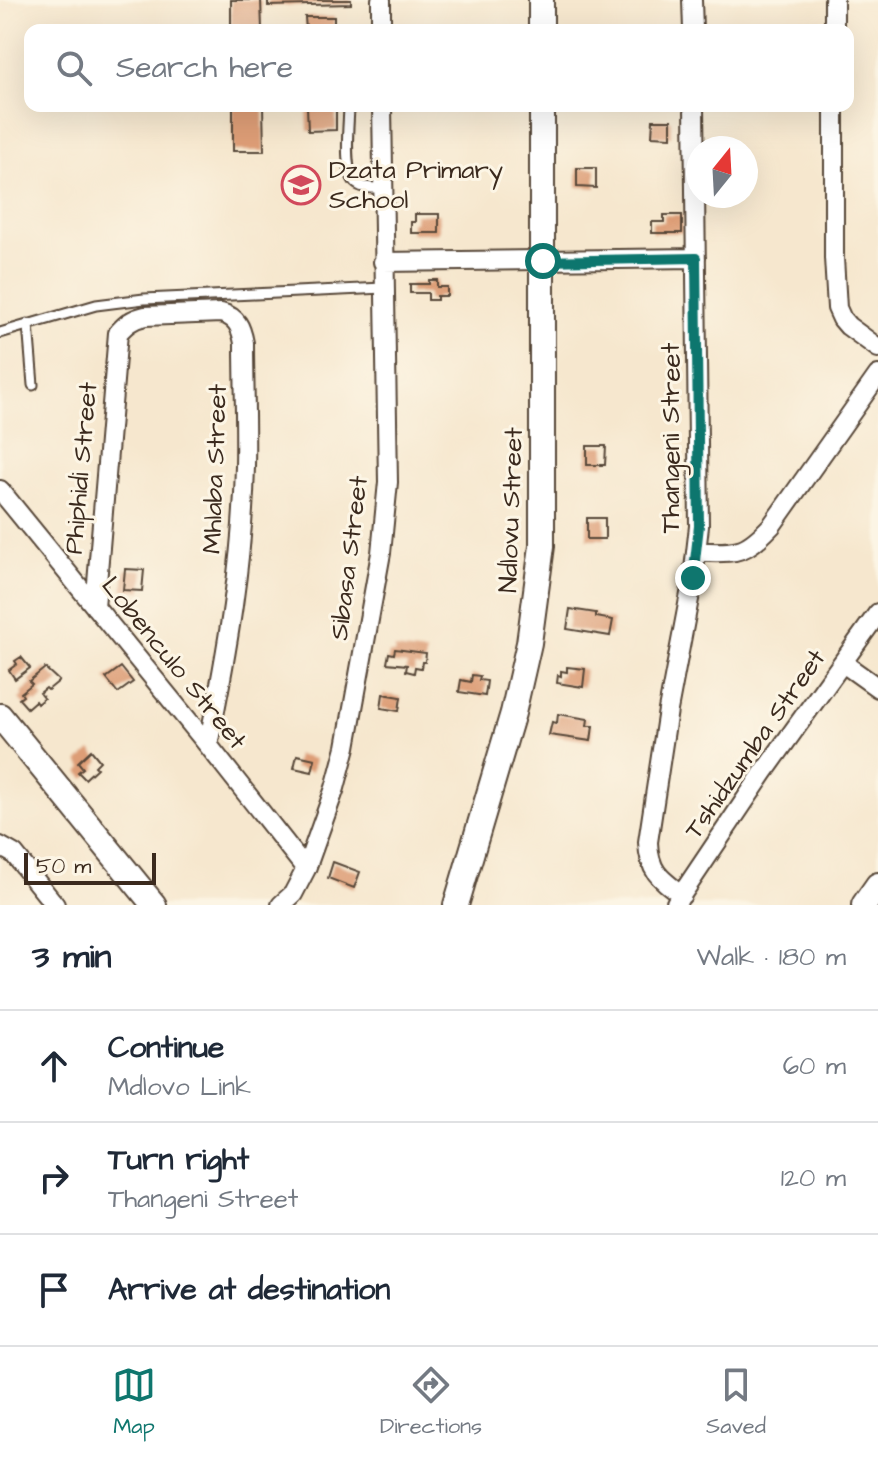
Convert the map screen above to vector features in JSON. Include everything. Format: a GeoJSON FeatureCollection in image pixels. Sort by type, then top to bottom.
{"type":"FeatureCollection","features":[{"type":"Feature","properties":{"kind":"street"},"geometry":{"type":"LineString","coordinates":[[381,0],[381,24]]}},
{"type":"Feature","properties":{"kind":"street"},"geometry":{"type":"LineString","coordinates":[[541,0],[541,24]]}},
{"type":"Feature","properties":{"kind":"street"},"geometry":{"type":"LineString","coordinates":[[692,0],[693,24]]}},
{"type":"Feature","properties":{"kind":"street"},"geometry":{"type":"LineString","coordinates":[[834,0],[834,24]]}},
{"type":"Feature","properties":{"kind":"street","name":"Sibasa Street"},"geometry":{"type":"LineString","coordinates":[[281,905],[293,894],[306,869],[335,788],[346,747],[381,553],[388,482],[382,112]]}},
{"type":"Feature","properties":{"kind":"street","name":"Ndlovu Street"},"geometry":{"type":"LineString","coordinates":[[456,905],[513,713],[537,593],[542,546],[542,112]]}},
{"type":"Feature","properties":{"kind":"street","name":"Thangeni Street"},"geometry":{"type":"LineString","coordinates":[[678,900],[654,870],[648,842],[699,526],[694,112]]}},
{"type":"Feature","properties":{"kind":"street"},"geometry":{"type":"LineString","coordinates":[[834,112],[837,308],[848,326],[878,348]]}},
{"type":"Feature","properties":{"kind":"street"},"geometry":{"type":"LineString","coordinates":[[383,262],[696,258]]}},
{"type":"Feature","properties":{"kind":"street","name":"Mhlaba Street"},"geometry":{"type":"LineString","coordinates":[[118,333],[126,324],[145,316],[221,313],[235,319],[242,334],[243,500],[228,641],[208,745]]}},
{"type":"Feature","properties":{"kind":"street","name":"Phiphidi Street"},"geometry":{"type":"LineString","coordinates":[[95,607],[118,333]]}},
{"type":"Feature","properties":{"kind":"street"},"geometry":{"type":"LineString","coordinates":[[697,552],[741,551],[753,545],[772,525],[878,375]]}},
{"type":"Feature","properties":{"kind":"street","name":"Lobenculo Street"},"geometry":{"type":"LineString","coordinates":[[0,490],[306,869]]}},
{"type":"Feature","properties":{"kind":"street","name":"Tshidzumba Street"},"geometry":{"type":"LineString","coordinates":[[678,900],[764,772],[878,613]]}},
{"type":"Feature","properties":{"kind":"street"},"geometry":{"type":"LineString","coordinates":[[843,663],[878,688]]}},
{"type":"Feature","properties":{"kind":"street"},"geometry":{"type":"LineString","coordinates":[[0,716],[154,905]]}},
{"type":"Feature","properties":{"kind":"street"},"geometry":{"type":"LineString","coordinates":[[82,819],[138,905]]}},
{"type":"Feature","properties":{"kind":"street"},"geometry":{"type":"LineString","coordinates":[[0,860],[0,846],[14,854],[55,905]]}},
{"type":"Feature","properties":{"kind":"street"},"geometry":{"type":"LineString","coordinates":[[864,905],[878,885]]}},
{"type":"Feature","properties":{"kind":"lane"},"geometry":{"type":"LineString","coordinates":[[349,112],[348,167],[351,178],[366,188],[383,188]]}},
{"type":"Feature","properties":{"kind":"lane"},"geometry":{"type":"LineString","coordinates":[[0,333],[96,305],[144,299],[384,288]]}},
{"type":"Feature","properties":{"kind":"lane"},"geometry":{"type":"LineString","coordinates":[[28,324],[33,385]]}},
{"type":"Feature","properties":{"kind":"building"},"geometry":{"type":"Polygon","coordinates":[[[231,0],[261,0],[262,24],[231,24],[231,0]]]}},
{"type":"Feature","properties":{"kind":"building"},"geometry":{"type":"Polygon","coordinates":[[[268,0],[351,0],[351,4],[268,6],[268,0]]]}},
{"type":"Feature","properties":{"kind":"building"},"geometry":{"type":"Polygon","coordinates":[[[305,17],[334,17],[334,24],[306,24],[305,17]]]}},
{"type":"Feature","properties":{"kind":"building"},"geometry":{"type":"Polygon","coordinates":[[[233,112],[263,112],[264,151],[233,151],[233,112]]]}},
{"type":"Feature","properties":{"kind":"building"},"geometry":{"type":"Polygon","coordinates":[[[307,112],[336,112],[336,130],[308,131],[307,112]]]}},
{"type":"Feature","properties":{"kind":"building"},"geometry":{"type":"Polygon","coordinates":[[[653,120],[671,120],[671,137],[652,136],[653,120]]]}},
{"type":"Feature","properties":{"kind":"building"},"geometry":{"type":"Polygon","coordinates":[[[577,168],[596,168],[596,188],[577,187],[577,168]]]}},
{"type":"Feature","properties":{"kind":"building"},"geometry":{"type":"Polygon","coordinates":[[[415,214],[439,214],[439,233],[411,233],[415,214]]]}},
{"type":"Feature","properties":{"kind":"building"},"geometry":{"type":"Polygon","coordinates":[[[664,215],[682,215],[682,233],[652,233],[652,222],[664,222],[664,215]]]}},
{"type":"Feature","properties":{"kind":"building"},"geometry":{"type":"Polygon","coordinates":[[[429,280],[437,280],[437,287],[447,287],[447,296],[428,300],[428,293],[410,293],[410,284],[429,284],[429,280]]]}},
{"type":"Feature","properties":{"kind":"building"},"geometry":{"type":"Polygon","coordinates":[[[587,446],[606,446],[605,465],[587,465],[587,446]]]}},
{"type":"Feature","properties":{"kind":"building"},"geometry":{"type":"Polygon","coordinates":[[[587,518],[605,518],[605,539],[587,539],[587,518]]]}},
{"type":"Feature","properties":{"kind":"building"},"geometry":{"type":"Polygon","coordinates":[[[125,569],[144,570],[142,591],[123,590],[125,569]]]}},
{"type":"Feature","properties":{"kind":"building"},"geometry":{"type":"Polygon","coordinates":[[[570,609],[596,613],[596,617],[613,620],[610,636],[567,629],[570,609]]]}},
{"type":"Feature","properties":{"kind":"building"},"geometry":{"type":"Polygon","coordinates":[[[395,649],[426,653],[425,662],[422,662],[421,668],[415,667],[414,673],[406,671],[407,665],[387,663],[389,653],[394,654],[395,649]]]}},
{"type":"Feature","properties":{"kind":"building"},"geometry":{"type":"Polygon","coordinates":[[[21,657],[30,668],[15,679],[9,670],[21,657]]]}},
{"type":"Feature","properties":{"kind":"building"},"geometry":{"type":"Polygon","coordinates":[[[121,667],[133,682],[118,693],[106,678],[121,667]]]}},
{"type":"Feature","properties":{"kind":"building"},"geometry":{"type":"Polygon","coordinates":[[[567,667],[585,669],[583,687],[557,683],[558,675],[561,676],[561,671],[567,672],[567,667]]]}},
{"type":"Feature","properties":{"kind":"building"},"geometry":{"type":"Polygon","coordinates":[[[45,668],[59,681],[40,693],[44,698],[37,704],[35,701],[27,708],[19,699],[23,696],[21,693],[32,684],[29,681],[45,668]]]}},
{"type":"Feature","properties":{"kind":"building"},"geometry":{"type":"Polygon","coordinates":[[[472,675],[487,681],[485,696],[459,692],[461,680],[471,682],[472,675]]]}},
{"type":"Feature","properties":{"kind":"building"},"geometry":{"type":"Polygon","coordinates":[[[383,694],[401,697],[399,711],[381,708],[383,694]]]}},
{"type":"Feature","properties":{"kind":"building"},"geometry":{"type":"Polygon","coordinates":[[[558,714],[588,719],[587,726],[593,726],[591,741],[549,735],[552,722],[557,723],[558,714]]]}},
{"type":"Feature","properties":{"kind":"building"},"geometry":{"type":"Polygon","coordinates":[[[91,750],[100,761],[85,779],[78,772],[83,768],[78,762],[91,750]]]}},
{"type":"Feature","properties":{"kind":"building"},"geometry":{"type":"Polygon","coordinates":[[[297,755],[315,759],[312,772],[294,768],[297,755]]]}},
{"type":"Feature","properties":{"kind":"building"},"geometry":{"type":"Polygon","coordinates":[[[333,862],[360,872],[354,888],[328,878],[333,862]]]}},
{"type":"Feature","properties":{"kind":"place","name":"Dzata Primary School"},"geometry":{"type":"Point","coordinates":[301,185]}},
{"type":"Feature","properties":{"kind":"route"},"geometry":{"type":"LineString","coordinates":[[543,261],[696,258],[699,526],[693,578]]}}]}
